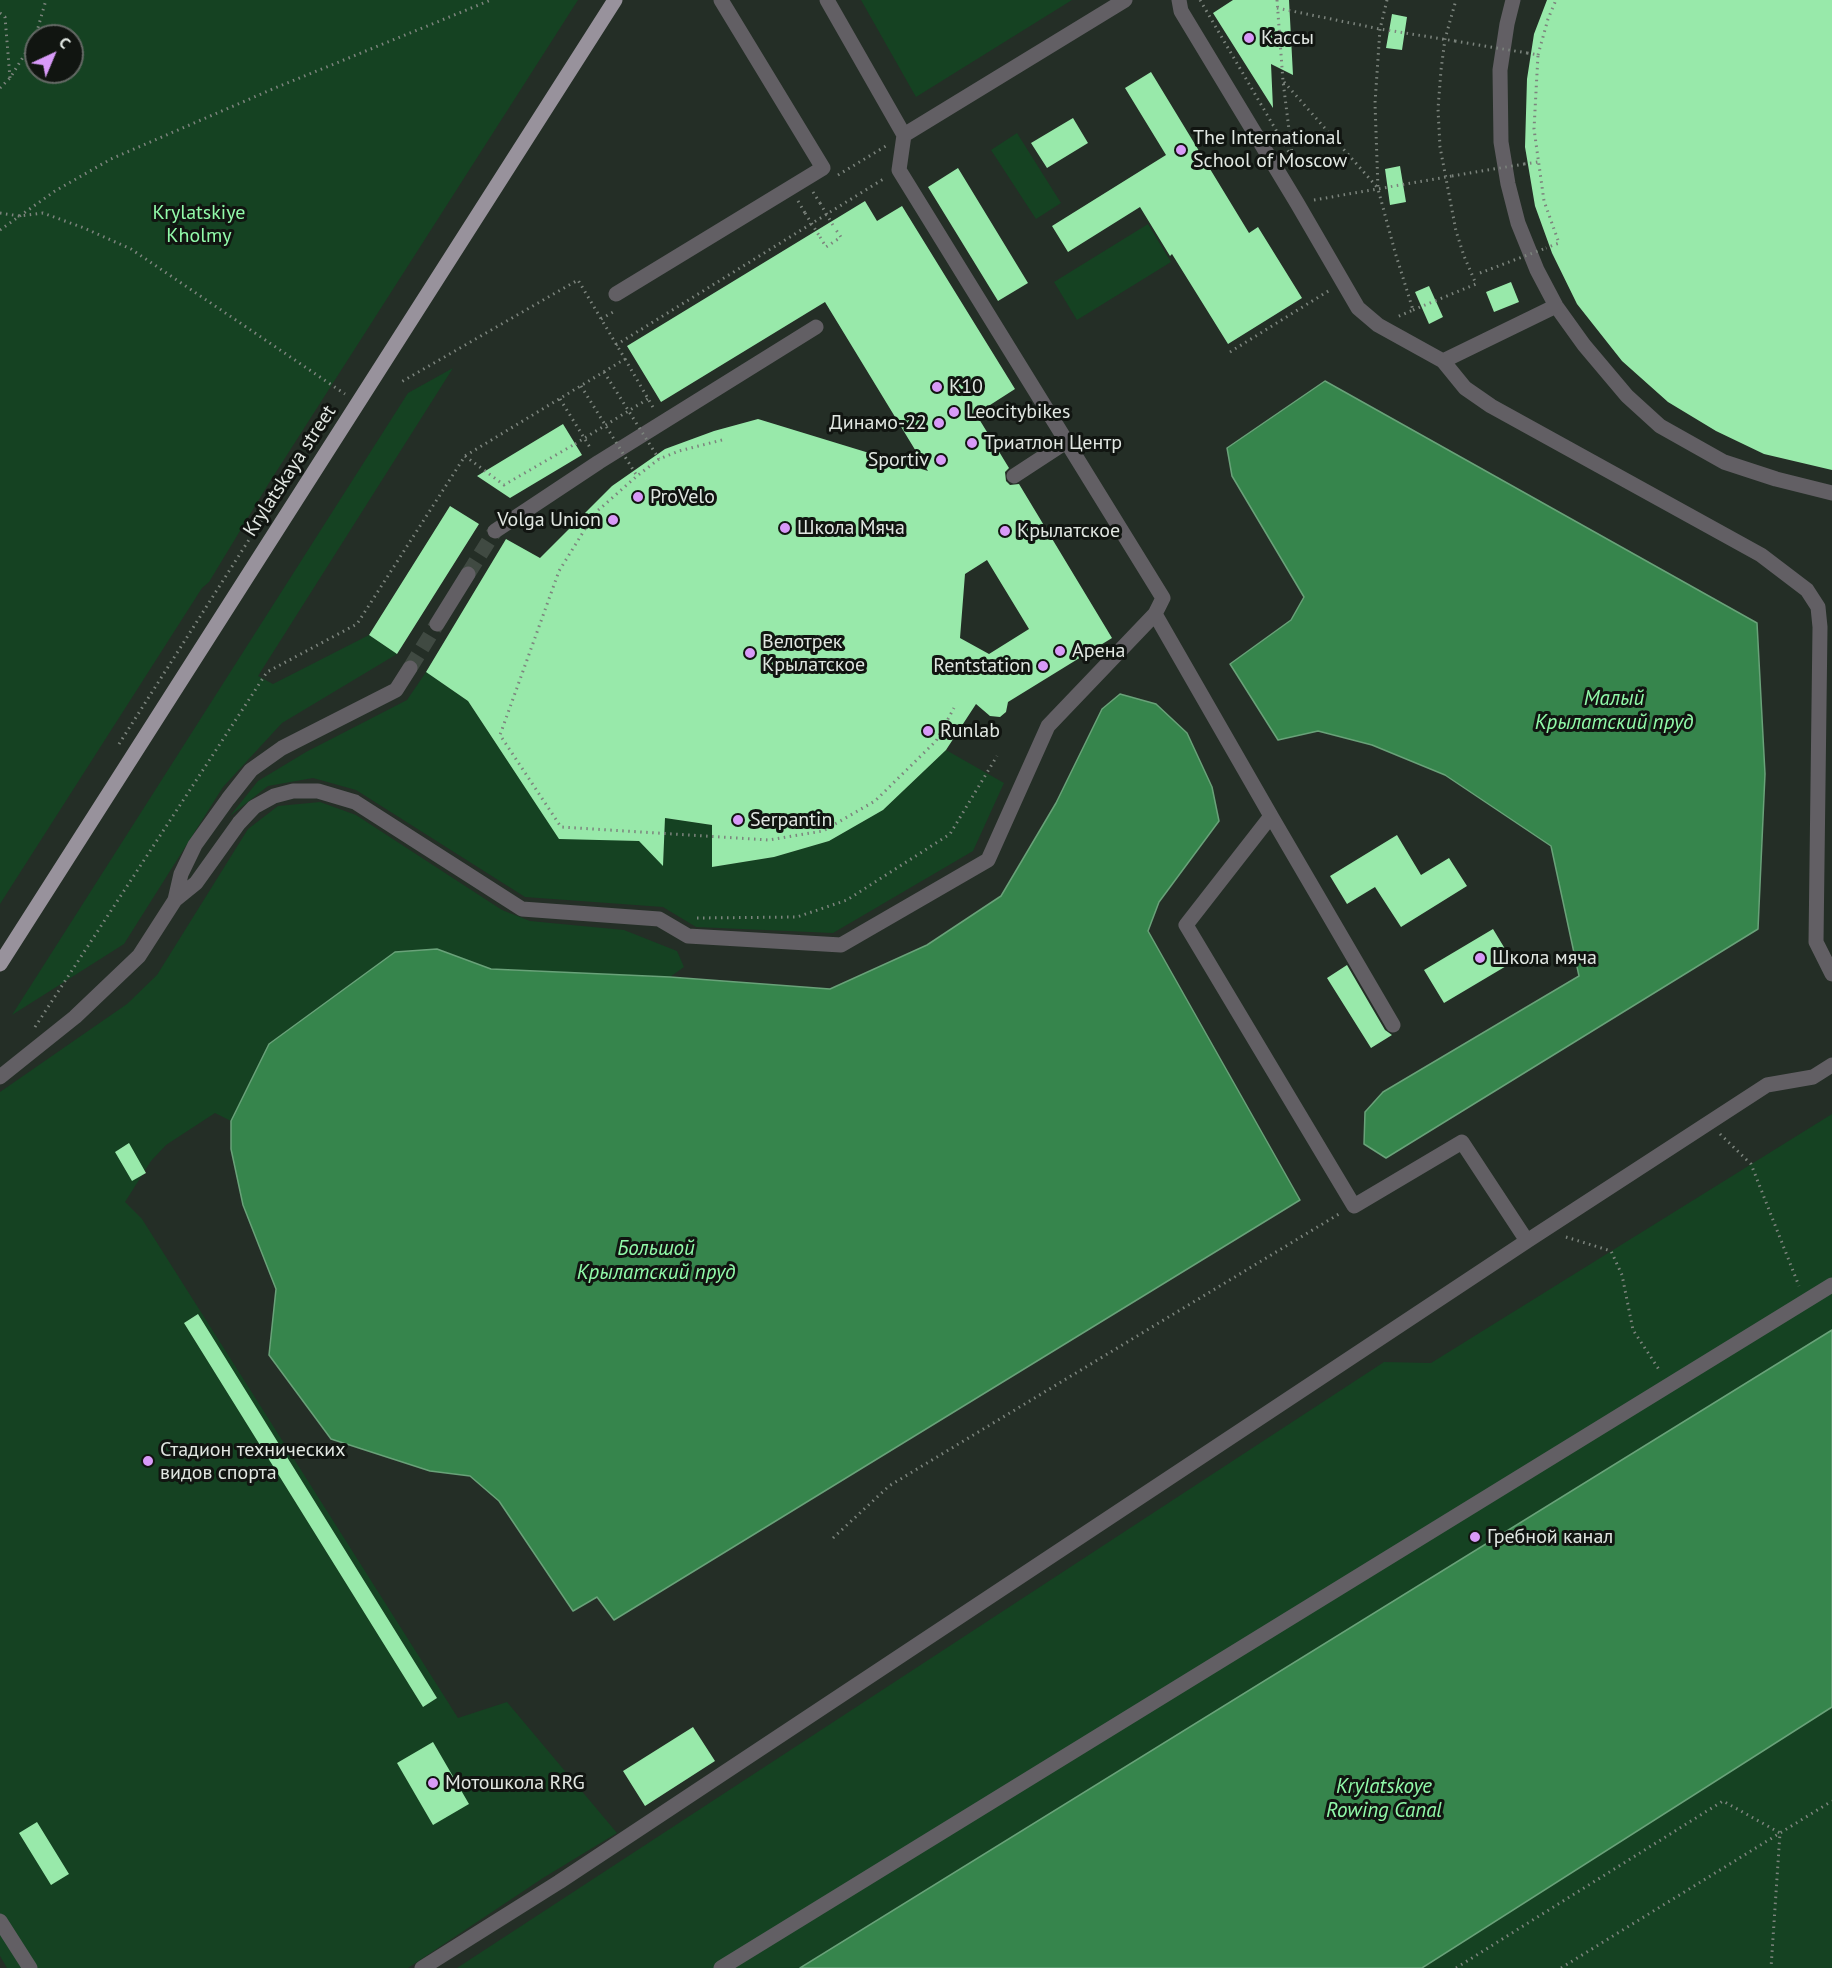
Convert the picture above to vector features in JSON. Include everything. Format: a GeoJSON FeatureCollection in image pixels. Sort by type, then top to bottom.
{"type":"FeatureCollection","features":[{"type":"Feature","properties":{"kind":"main road","name":"Krylatskaya street"},"geometry":{"type":"LineString","coordinates":[[0,964],[615,0]]}},
{"type":"Feature","properties":{"kind":"lane"},"geometry":{"type":"LineString","coordinates":[[616,294],[823,168],[721,0]]}},
{"type":"Feature","properties":{"kind":"lane"},"geometry":{"type":"LineString","coordinates":[[0,1077],[75,1017],[139,956],[175,900],[195,883],[239,823],[254,807],[274,796],[293,790],[318,791],[355,802],[522,909],[659,919],[688,936],[841,945],[988,860],[1048,726],[1155,614],[1163,598],[899,170],[904,135],[827,0]]}},
{"type":"Feature","properties":{"kind":"lane"},"geometry":{"type":"LineString","coordinates":[[904,135],[1125,0]]}},
{"type":"Feature","properties":{"kind":"lane"},"geometry":{"type":"LineString","coordinates":[[1179,0],[1181,11],[1358,308],[1378,325],[1443,362],[1465,388],[1491,406],[1761,555],[1807,590],[1818,607],[1826,672],[1816,942],[1832,974]]}},
{"type":"Feature","properties":{"kind":"lane"},"geometry":{"type":"LineString","coordinates":[[1513,0],[1500,70],[1502,142],[1508,184],[1518,223],[1537,270],[1556,306],[1584,345],[1627,396],[1660,426],[1724,462],[1776,479],[1832,493]]}},
{"type":"Feature","properties":{"kind":"lane"},"geometry":{"type":"LineString","coordinates":[[1443,362],[1556,306]]}},
{"type":"Feature","properties":{"kind":"lane"},"geometry":{"type":"LineString","coordinates":[[495,531],[599,462],[816,327]]}},
{"type":"Feature","properties":{"kind":"lane"},"geometry":{"type":"LineString","coordinates":[[1014,476],[1065,442]]}},
{"type":"Feature","properties":{"kind":"lane"},"geometry":{"type":"LineString","coordinates":[[437,624],[468,574]]}},
{"type":"Feature","properties":{"kind":"lane"},"geometry":{"type":"LineString","coordinates":[[1155,614],[1393,1025]]}},
{"type":"Feature","properties":{"kind":"lane"},"geometry":{"type":"LineString","coordinates":[[175,900],[182,874],[195,845],[251,770],[282,748],[396,690],[410,668]]}},
{"type":"Feature","properties":{"kind":"lane"},"geometry":{"type":"LineString","coordinates":[[1271,816],[1186,925],[1354,1206],[1462,1142],[1527,1241]]}},
{"type":"Feature","properties":{"kind":"lane"},"geometry":{"type":"LineString","coordinates":[[422,1968],[567,1877],[1767,1084],[1813,1077],[1832,1065]]}},
{"type":"Feature","properties":{"kind":"lane"},"geometry":{"type":"LineString","coordinates":[[721,1968],[1832,1285]]}},
{"type":"Feature","properties":{"kind":"lane"},"geometry":{"type":"LineString","coordinates":[[0,1921],[30,1968]]}},
{"type":"Feature","properties":{"kind":"path"},"geometry":{"type":"LineString","coordinates":[[0,88],[10,78],[35,38],[46,0]]}},
{"type":"Feature","properties":{"kind":"path"},"geometry":{"type":"LineString","coordinates":[[0,230],[55,191],[111,159],[491,0]]}},
{"type":"Feature","properties":{"kind":"path"},"geometry":{"type":"LineString","coordinates":[[1200,0],[1292,157]]}},
{"type":"Feature","properties":{"kind":"path"},"geometry":{"type":"LineString","coordinates":[[1277,0],[1293,169]]}},
{"type":"Feature","properties":{"kind":"path"},"geometry":{"type":"LineString","coordinates":[[1387,0],[1380,29],[1375,103],[1378,189],[1413,310]]}},
{"type":"Feature","properties":{"kind":"path"},"geometry":{"type":"LineString","coordinates":[[1378,325],[1476,284],[1456,231],[1440,147],[1438,109],[1445,39],[1456,0]]}},
{"type":"Feature","properties":{"kind":"path"},"geometry":{"type":"LineString","coordinates":[[1473,276],[1559,243],[1544,201],[1534,129],[1538,55],[1556,0]]}},
{"type":"Feature","properties":{"kind":"path"},"geometry":{"type":"LineString","coordinates":[[1278,8],[1380,29],[1538,55]]}},
{"type":"Feature","properties":{"kind":"path"},"geometry":{"type":"LineString","coordinates":[[0,13],[5,17],[10,78]]}},
{"type":"Feature","properties":{"kind":"path"},"geometry":{"type":"LineString","coordinates":[[1283,81],[1378,189]]}},
{"type":"Feature","properties":{"kind":"path"},"geometry":{"type":"LineString","coordinates":[[855,165],[904,135]]}},
{"type":"Feature","properties":{"kind":"path"},"geometry":{"type":"LineString","coordinates":[[1297,203],[1539,162]]}},
{"type":"Feature","properties":{"kind":"path"},"geometry":{"type":"LineString","coordinates":[[616,345],[899,170]]}},
{"type":"Feature","properties":{"kind":"path"},"geometry":{"type":"LineString","coordinates":[[797,200],[826,247],[841,237],[812,191]]}},
{"type":"Feature","properties":{"kind":"path"},"geometry":{"type":"LineString","coordinates":[[0,213],[19,216],[43,213],[131,249],[349,397]]}},
{"type":"Feature","properties":{"kind":"path"},"geometry":{"type":"LineString","coordinates":[[401,382],[578,280],[662,423]]}},
{"type":"Feature","properties":{"kind":"path"},"geometry":{"type":"LineString","coordinates":[[1230,352],[1342,282]]}},
{"type":"Feature","properties":{"kind":"path"},"geometry":{"type":"LineString","coordinates":[[35,1027],[267,672],[357,624],[465,456],[625,359]]}},
{"type":"Feature","properties":{"kind":"path"},"geometry":{"type":"LineString","coordinates":[[604,372],[659,459]]}},
{"type":"Feature","properties":{"kind":"path"},"geometry":{"type":"LineString","coordinates":[[581,386],[637,476]]}},
{"type":"Feature","properties":{"kind":"path"},"geometry":{"type":"LineString","coordinates":[[465,456],[504,485],[576,444],[651,397]]}},
{"type":"Feature","properties":{"kind":"path"},"geometry":{"type":"LineString","coordinates":[[560,399],[599,462]]}},
{"type":"Feature","properties":{"kind":"path"},"geometry":{"type":"LineString","coordinates":[[722,440],[679,451],[659,459],[637,476],[595,513],[559,571],[500,735],[561,827],[769,840],[823,831],[875,801],[936,741],[954,708]]}},
{"type":"Feature","properties":{"kind":"path"},"geometry":{"type":"LineString","coordinates":[[694,918],[797,917],[847,900],[950,834],[997,756]]}},
{"type":"Feature","properties":{"kind":"path"},"geometry":{"type":"LineString","coordinates":[[1709,1122],[1751,1164],[1805,1301]]}},
{"type":"Feature","properties":{"kind":"path"},"geometry":{"type":"LineString","coordinates":[[833,1538],[889,1486],[1354,1206]]}},
{"type":"Feature","properties":{"kind":"path"},"geometry":{"type":"LineString","coordinates":[[1544,1230],[1611,1251],[1622,1275],[1633,1330],[1669,1385]]}},
{"type":"Feature","properties":{"kind":"path"},"geometry":{"type":"LineString","coordinates":[[1456,1968],[1723,1801],[1780,1833]]}},
{"type":"Feature","properties":{"kind":"path"},"geometry":{"type":"LineString","coordinates":[[1561,1968],[1832,1801]]}},
{"type":"Feature","properties":{"kind":"path"},"geometry":{"type":"LineString","coordinates":[[1771,1968],[1780,1833]]}},
{"type":"Feature","properties":{"kind":"green space","name":"Krylatskiye Kholmy"},"geometry":{"type":"Polygon","coordinates":[[[0,0],[578,0],[269,483],[209,582],[202,588],[0,904],[0,0]]]}},
{"type":"Feature","properties":{"kind":"green space"},"geometry":{"type":"Polygon","coordinates":[[[861,0],[1072,0],[916,97],[861,0]]]}},
{"type":"Feature","properties":{"kind":"green space"},"geometry":{"type":"Polygon","coordinates":[[[1017,133],[1061,203],[1036,219],[991,150],[1017,133]]]}},
{"type":"Feature","properties":{"kind":"green space"},"geometry":{"type":"Polygon","coordinates":[[[1148,224],[1171,262],[1077,320],[1054,282],[1148,224]]]}},
{"type":"Feature","properties":{"kind":"green space"},"geometry":{"type":"Polygon","coordinates":[[[453,368],[258,676],[273,684],[369,635],[397,654],[282,723],[223,787],[124,944],[12,1015],[408,393],[453,368]]]}},
{"type":"Feature","properties":{"kind":"green space"},"geometry":{"type":"Polygon","coordinates":[[[426,672],[468,701],[559,838],[639,841],[663,865],[665,818],[712,825],[712,867],[774,857],[829,841],[883,810],[946,750],[1004,783],[973,851],[833,933],[696,927],[663,907],[525,897],[356,790],[313,778],[268,786],[230,816],[258,781],[306,752],[407,700],[426,672]]]}},
{"type":"Feature","properties":{"kind":"green space","name":"Стадион технических видов спорта"},"geometry":{"type":"Polygon","coordinates":[[[320,802],[356,815],[502,910],[530,921],[624,930],[677,951],[684,967],[670,977],[491,969],[437,949],[269,1044],[231,1121],[215,1113],[166,1145],[151,1161],[125,1202],[142,1219],[458,1718],[507,1702],[617,1833],[543,1878],[408,1968],[7,1968],[0,1956],[0,1092],[127,1004],[157,975],[248,829],[278,806],[320,802]]]}},
{"type":"Feature","properties":{"kind":"green space","name":"Гребной канал"},"geometry":{"type":"Polygon","coordinates":[[[1832,1114],[1832,1968],[457,1968],[1384,1362],[1431,1363],[1832,1114]]]}},
{"type":"Feature","properties":{"kind":"water","name":"Малый Крылатский пруд"},"geometry":{"type":"Polygon","coordinates":[[[1325,381],[1757,623],[1765,774],[1758,929],[1386,1158],[1364,1144],[1365,1112],[1383,1092],[1579,976],[1551,846],[1445,775],[1372,745],[1318,731],[1278,740],[1230,664],[1291,620],[1304,597],[1232,476],[1227,448],[1325,381]]]}},
{"type":"Feature","properties":{"kind":"water","name":"Большой Крылатский пруд"},"geometry":{"type":"Polygon","coordinates":[[[1120,694],[1156,704],[1187,733],[1212,787],[1219,821],[1159,902],[1148,931],[1300,1200],[614,1620],[597,1597],[573,1611],[499,1501],[470,1476],[430,1471],[331,1439],[269,1355],[276,1289],[243,1205],[231,1149],[231,1121],[269,1044],[395,952],[437,949],[491,969],[670,977],[830,989],[927,945],[1001,896],[1056,803],[1102,709],[1120,694]]]}},
{"type":"Feature","properties":{"kind":"water","name":"Krylatskoye Rowing Canal"},"geometry":{"type":"Polygon","coordinates":[[[1832,1330],[1832,1707],[1422,1968],[800,1968],[1832,1330]]]}},
{"type":"Feature","properties":{"kind":"building","name":"Кассы"},"geometry":{"type":"Polygon","coordinates":[[[1233,0],[1289,0],[1293,75],[1271,64],[1273,108],[1213,13],[1233,0]]]}},
{"type":"Feature","properties":{"kind":"building"},"geometry":{"type":"Polygon","coordinates":[[[1547,0],[1832,0],[1832,470],[1764,454],[1716,431],[1668,402],[1622,361],[1577,304],[1552,253],[1535,206],[1525,147],[1527,79],[1534,34],[1547,0]]]}},
{"type":"Feature","properties":{"kind":"building"},"geometry":{"type":"Polygon","coordinates":[[[1392,14],[1407,17],[1402,50],[1386,48],[1392,14]]]}},
{"type":"Feature","properties":{"kind":"building"},"geometry":{"type":"Polygon","coordinates":[[[1151,72],[1249,233],[1258,227],[1302,298],[1228,344],[1140,207],[1068,252],[1052,226],[1166,155],[1125,88],[1151,72]]]}},
{"type":"Feature","properties":{"kind":"building"},"geometry":{"type":"Polygon","coordinates":[[[1073,118],[1088,143],[1047,168],[1031,143],[1073,118]]]}},
{"type":"Feature","properties":{"kind":"building"},"geometry":{"type":"Polygon","coordinates":[[[1400,166],[1406,202],[1390,205],[1385,169],[1400,166]]]}},
{"type":"Feature","properties":{"kind":"building"},"geometry":{"type":"Polygon","coordinates":[[[958,168],[1028,283],[998,301],[928,187],[958,168]]]}},
{"type":"Feature","properties":{"kind":"building"},"geometry":{"type":"Polygon","coordinates":[[[865,201],[877,221],[902,206],[1015,389],[976,414],[1009,468],[1005,472],[1006,481],[1010,485],[1019,484],[1112,638],[1008,702],[1006,712],[1000,717],[990,716],[976,704],[946,750],[883,810],[829,841],[774,857],[712,867],[712,825],[665,818],[663,866],[639,841],[559,839],[468,701],[426,672],[506,539],[540,558],[612,486],[665,449],[714,431],[758,419],[928,471],[825,302],[661,402],[627,346],[865,201]],[[987,560],[965,574],[960,638],[989,654],[1029,629],[987,560]]]}},
{"type":"Feature","properties":{"kind":"building"},"geometry":{"type":"Polygon","coordinates":[[[1511,282],[1519,302],[1494,312],[1486,292],[1511,282]]]}},
{"type":"Feature","properties":{"kind":"building"},"geometry":{"type":"Polygon","coordinates":[[[1429,286],[1443,317],[1429,324],[1415,292],[1429,286]]]}},
{"type":"Feature","properties":{"kind":"building"},"geometry":{"type":"Polygon","coordinates":[[[563,424],[582,455],[510,498],[477,476],[563,424]]]}},
{"type":"Feature","properties":{"kind":"building"},"geometry":{"type":"Polygon","coordinates":[[[450,506],[479,524],[397,654],[369,635],[450,506]]]}},
{"type":"Feature","properties":{"kind":"building"},"geometry":{"type":"Polygon","coordinates":[[[1397,835],[1421,875],[1449,858],[1467,886],[1401,927],[1375,887],[1347,904],[1330,876],[1397,835]]]}},
{"type":"Feature","properties":{"kind":"building"},"geometry":{"type":"Polygon","coordinates":[[[1493,929],[1513,962],[1444,1003],[1424,970],[1493,929]]]}},
{"type":"Feature","properties":{"kind":"building"},"geometry":{"type":"Polygon","coordinates":[[[1347,965],[1385,1030],[1392,1035],[1371,1048],[1327,978],[1347,965]]]}},
{"type":"Feature","properties":{"kind":"building"},"geometry":{"type":"Polygon","coordinates":[[[129,1143],[146,1173],[132,1181],[115,1152],[129,1143]]]}},
{"type":"Feature","properties":{"kind":"building"},"geometry":{"type":"Polygon","coordinates":[[[198,1314],[437,1698],[423,1707],[184,1323],[198,1314]]]}},
{"type":"Feature","properties":{"kind":"building"},"geometry":{"type":"Polygon","coordinates":[[[693,1727],[715,1761],[645,1806],[623,1771],[693,1727]]]}},
{"type":"Feature","properties":{"kind":"building","name":"Мотошкола RRG"},"geometry":{"type":"Polygon","coordinates":[[[433,1742],[469,1804],[433,1825],[397,1763],[433,1742]]]}},
{"type":"Feature","properties":{"kind":"building"},"geometry":{"type":"Polygon","coordinates":[[[37,1822],[69,1874],[51,1885],[19,1833],[37,1822]]]}},
{"type":"Feature","properties":{"kind":"tunnel"},"geometry":{"type":"LineString","coordinates":[[468,574],[495,531]]}},
{"type":"Feature","properties":{"kind":"tunnel"},"geometry":{"type":"LineString","coordinates":[[410,668],[437,624]]}},
{"type":"Feature","properties":{"kind":"place","name":"Кассы"},"geometry":{"type":"Point","coordinates":[1249,38]}},
{"type":"Feature","properties":{"kind":"place","name":"The International School of Moscow"},"geometry":{"type":"Point","coordinates":[1181,150]}},
{"type":"Feature","properties":{"kind":"place","name":"K10"},"geometry":{"type":"Point","coordinates":[937,387]}},
{"type":"Feature","properties":{"kind":"place","name":"Leocitybikes"},"geometry":{"type":"Point","coordinates":[954,412]}},
{"type":"Feature","properties":{"kind":"place","name":"Динамо-22"},"geometry":{"type":"Point","coordinates":[939,423]}},
{"type":"Feature","properties":{"kind":"place","name":"Триатлон Центр"},"geometry":{"type":"Point","coordinates":[972,443]}},
{"type":"Feature","properties":{"kind":"place","name":"Sportiv"},"geometry":{"type":"Point","coordinates":[941,460]}},
{"type":"Feature","properties":{"kind":"place","name":"ProVelo"},"geometry":{"type":"Point","coordinates":[638,497]}},
{"type":"Feature","properties":{"kind":"place","name":"Volga Union"},"geometry":{"type":"Point","coordinates":[613,520]}},
{"type":"Feature","properties":{"kind":"place","name":"Школа Мяча"},"geometry":{"type":"Point","coordinates":[785,528]}},
{"type":"Feature","properties":{"kind":"place","name":"Крылатское"},"geometry":{"type":"Point","coordinates":[1005,531]}},
{"type":"Feature","properties":{"kind":"place","name":"Арена"},"geometry":{"type":"Point","coordinates":[1060,651]}},
{"type":"Feature","properties":{"kind":"place","name":"Велотрек Крылатское"},"geometry":{"type":"Point","coordinates":[750,653]}},
{"type":"Feature","properties":{"kind":"place","name":"Rentstation"},"geometry":{"type":"Point","coordinates":[1043,666]}},
{"type":"Feature","properties":{"kind":"place","name":"Runlab"},"geometry":{"type":"Point","coordinates":[928,731]}},
{"type":"Feature","properties":{"kind":"place","name":"Serpantin"},"geometry":{"type":"Point","coordinates":[738,820]}},
{"type":"Feature","properties":{"kind":"place","name":"Школа мяча"},"geometry":{"type":"Point","coordinates":[1480,958]}},
{"type":"Feature","properties":{"kind":"place","name":"Стадион технических видов спорта"},"geometry":{"type":"Point","coordinates":[148,1461]}},
{"type":"Feature","properties":{"kind":"place","name":"Гребной канал"},"geometry":{"type":"Point","coordinates":[1475,1537]}},
{"type":"Feature","properties":{"kind":"place","name":"Мотошкола RRG"},"geometry":{"type":"Point","coordinates":[433,1783]}}]}
